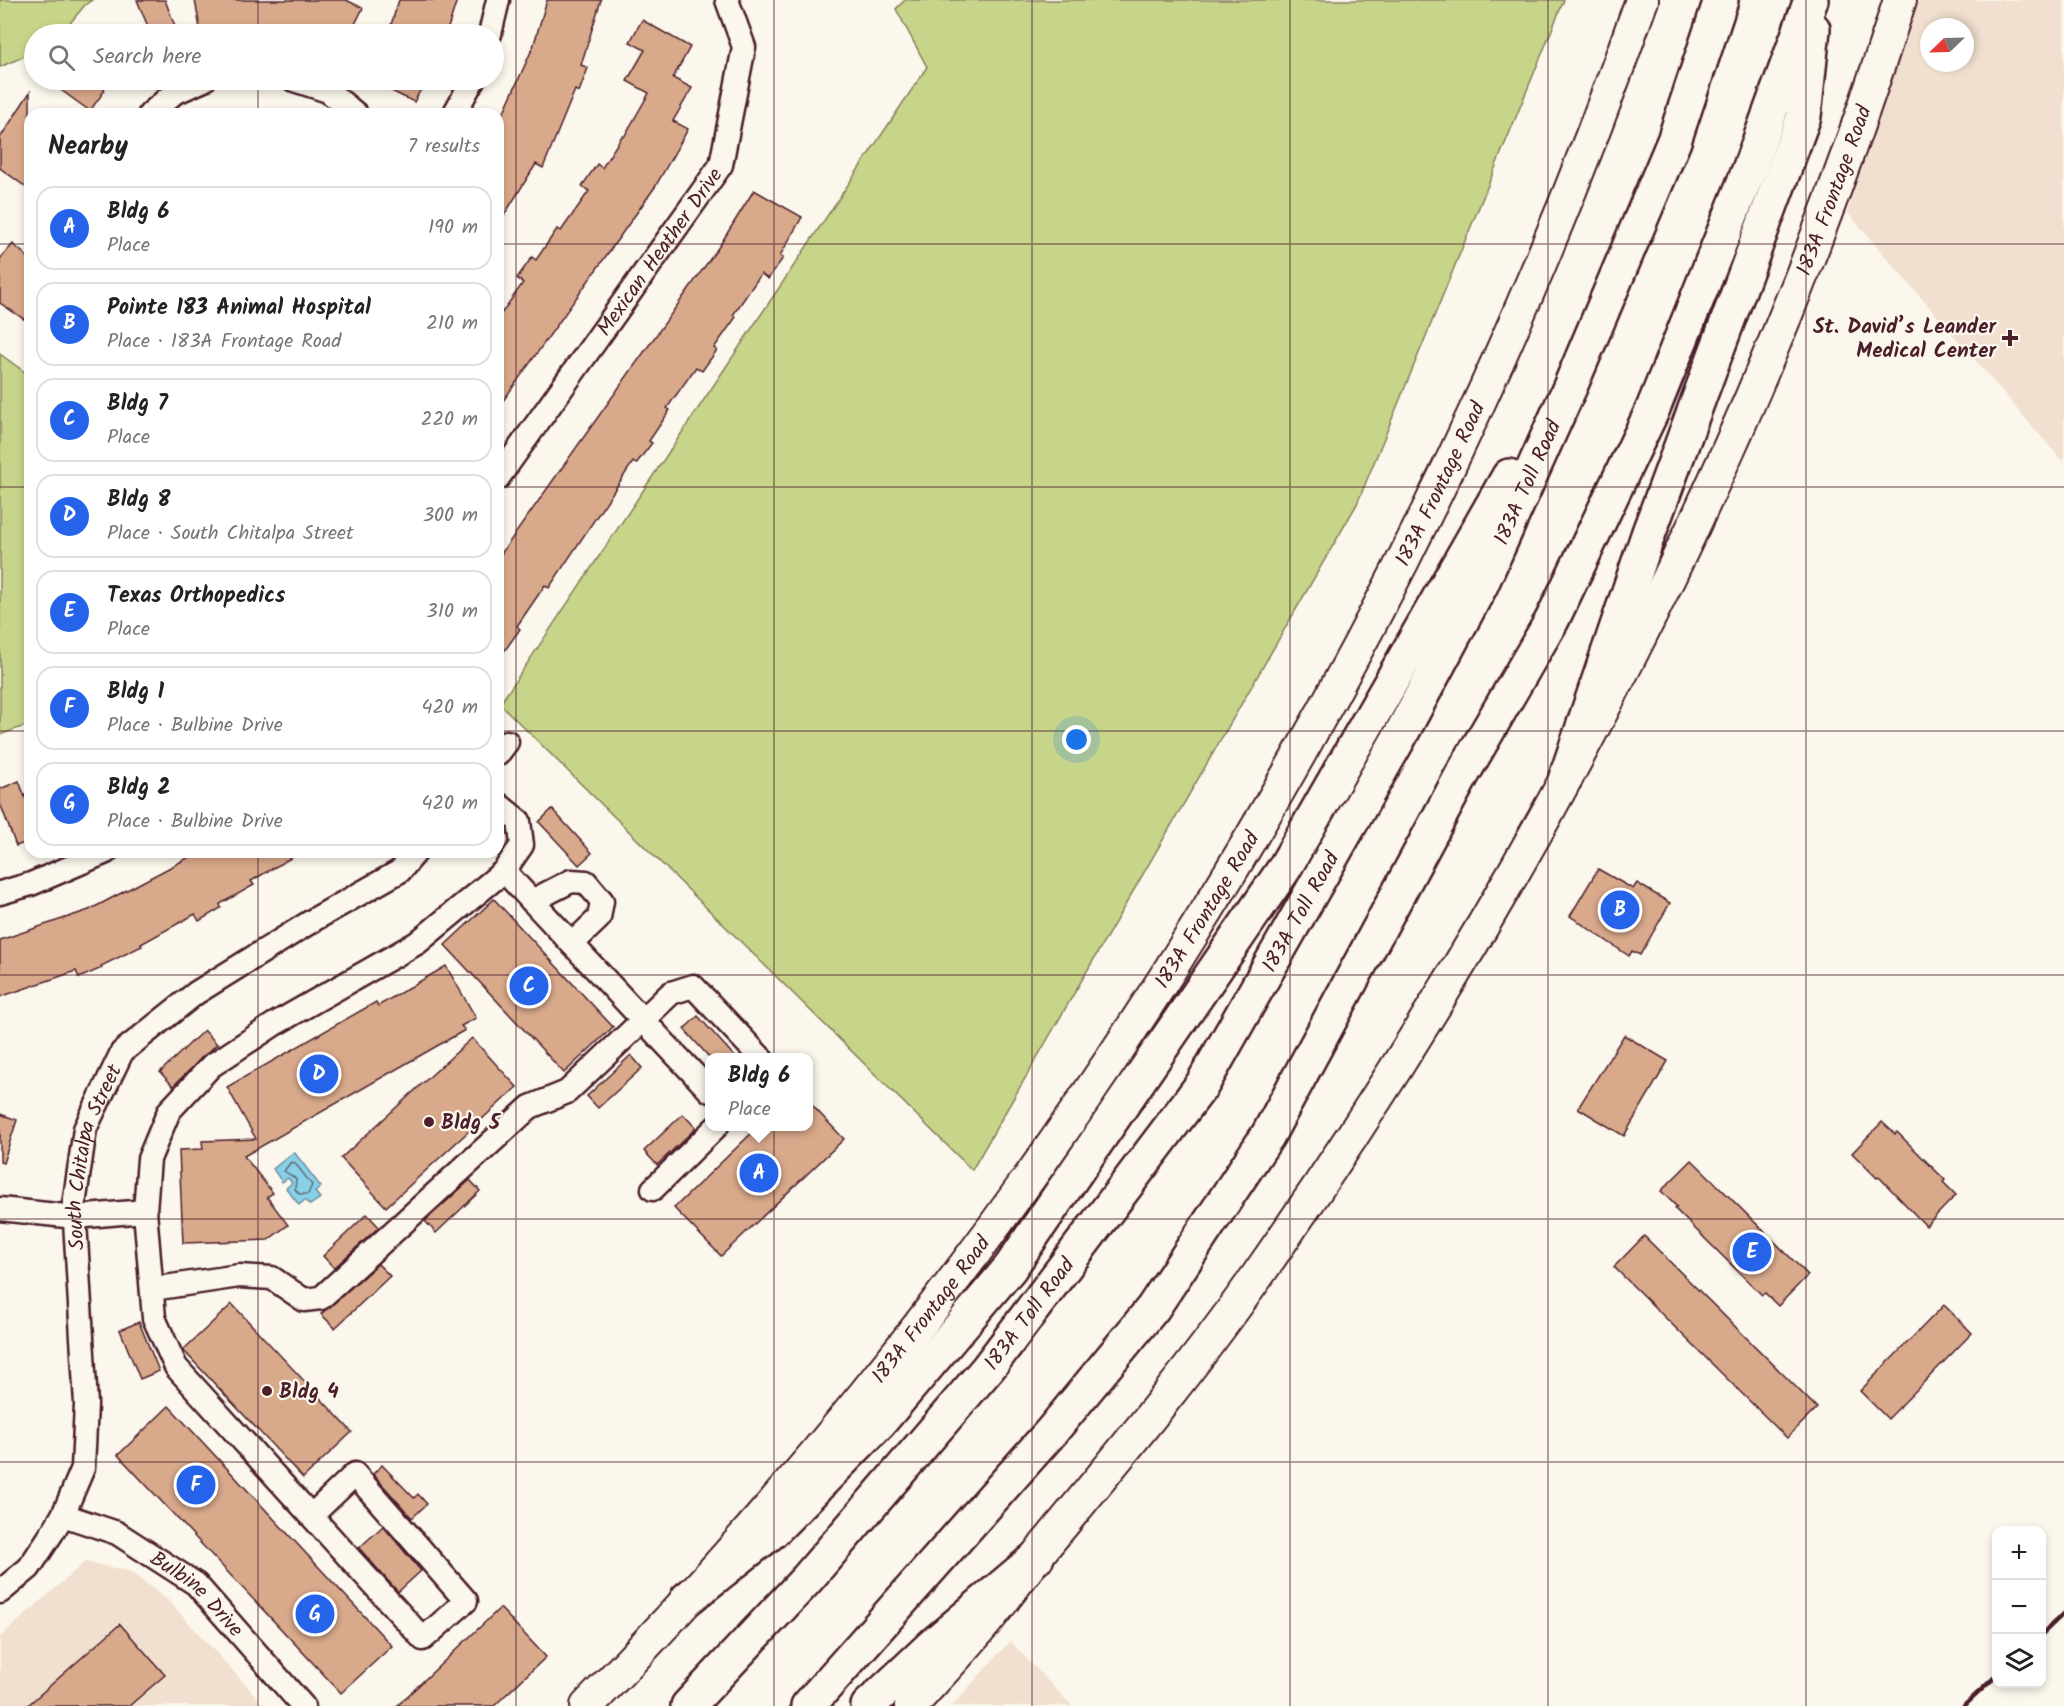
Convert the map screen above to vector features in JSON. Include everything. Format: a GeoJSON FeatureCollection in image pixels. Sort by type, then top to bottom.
{"type":"FeatureCollection","features":[{"type":"Feature","properties":{"kind":"highway","name":"183A Toll Road"},"geometry":{"type":"LineString","coordinates":[[688,1706],[807,1579],[988,1368],[1202,1085],[1399,738],[1481,585],[1604,307],[1674,141],[1721,0]]}},
{"type":"Feature","properties":{"kind":"highway"},"geometry":{"type":"LineString","coordinates":[[808,1706],[1052,1431],[1153,1308],[1268,1135],[1462,775],[1552,620],[1652,411],[1749,170],[1811,0]]}},
{"type":"Feature","properties":{"kind":"highway"},"geometry":{"type":"LineString","coordinates":[[1566,777],[1648,536],[1804,116],[1816,0]]}},
{"type":"Feature","properties":{"kind":"highway"},"geometry":{"type":"LineString","coordinates":[[687,1599],[773,1531],[879,1423],[1010,1268],[1284,869],[1604,307]]}},
{"type":"Feature","properties":{"kind":"highway"},"geometry":{"type":"LineString","coordinates":[[868,1706],[934,1644],[1037,1557]]}},
{"type":"Feature","properties":{"kind":"main road","name":"183A Frontage Road"},"geometry":{"type":"LineString","coordinates":[[587,1706],[687,1599],[846,1416],[954,1280],[1060,1135],[1161,984],[1249,843],[1317,724],[1392,584],[1457,452],[1597,129],[1642,0]]}},
{"type":"Feature","properties":{"kind":"main road","name":"183A Frontage Road"},"geometry":{"type":"LineString","coordinates":[[911,1706],[986,1623],[1154,1414],[1253,1281],[1430,1012],[1566,777],[1664,589],[1775,338],[1832,196],[1900,0]]}},
{"type":"Feature","properties":{"kind":"street"},"geometry":{"type":"LineString","coordinates":[[492,24],[498,0]]}},
{"type":"Feature","properties":{"kind":"street","name":"Mexican Heather Drive"},"geometry":{"type":"LineString","coordinates":[[504,470],[722,165],[744,47],[727,0]]}},
{"type":"Feature","properties":{"kind":"street"},"geometry":{"type":"LineString","coordinates":[[157,108],[181,90]]}},
{"type":"Feature","properties":{"kind":"street"},"geometry":{"type":"LineString","coordinates":[[325,90],[349,108]]}},
{"type":"Feature","properties":{"kind":"street"},"geometry":{"type":"LineString","coordinates":[[457,108],[467,90]]}},
{"type":"Feature","properties":{"kind":"street"},"geometry":{"type":"LineString","coordinates":[[311,1516],[355,1474],[466,1601],[423,1639],[311,1516],[176,1367],[154,1318],[145,1211],[150,1159],[169,1111],[211,1066],[273,1025],[417,944],[504,871],[522,845],[519,821],[504,809]]}},
{"type":"Feature","properties":{"kind":"street"},"geometry":{"type":"LineString","coordinates":[[0,893],[31,884],[92,858]]}},
{"type":"Feature","properties":{"kind":"street","name":"South Chitalpa Street"},"geometry":{"type":"LineString","coordinates":[[0,1593],[28,1568],[63,1515],[83,1468],[85,1425],[74,1205],[85,1129],[122,1053],[196,993],[315,919],[400,871],[411,858]]}},
{"type":"Feature","properties":{"kind":"street"},"geometry":{"type":"LineString","coordinates":[[504,871],[705,1086]]}},
{"type":"Feature","properties":{"kind":"street"},"geometry":{"type":"LineString","coordinates":[[532,901],[572,880],[586,882],[602,901],[599,918],[572,944]]}},
{"type":"Feature","properties":{"kind":"street"},"geometry":{"type":"LineString","coordinates":[[152,1289],[239,1276],[272,1278],[304,1300],[321,1298],[530,1107],[567,1092],[671,993],[693,986],[756,1053]]}},
{"type":"Feature","properties":{"kind":"street"},"geometry":{"type":"LineString","coordinates":[[653,1189],[712,1131]]}},
{"type":"Feature","properties":{"kind":"street"},"geometry":{"type":"LineString","coordinates":[[0,1209],[75,1217],[145,1211]]}},
{"type":"Feature","properties":{"kind":"street","name":"Bulbine Drive"},"geometry":{"type":"LineString","coordinates":[[63,1515],[117,1533],[196,1584],[303,1706]]}},
{"type":"Feature","properties":{"kind":"shaded area","name":"St. David’s Leander Medical Center"},"geometry":{"type":"Polygon","coordinates":[[[1919,0],[2064,0],[2064,463],[1847,212],[1919,0]]]}},
{"type":"Feature","properties":{"kind":"shaded area"},"geometry":{"type":"Polygon","coordinates":[[[85,1562],[129,1571],[168,1600],[265,1706],[0,1706],[0,1637],[85,1562]]]}},
{"type":"Feature","properties":{"kind":"shaded area"},"geometry":{"type":"Polygon","coordinates":[[[1010,1641],[1072,1706],[952,1706],[1010,1641]]]}},
{"type":"Feature","properties":{"kind":"green space"},"geometry":{"type":"Polygon","coordinates":[[[0,0],[92,0],[69,24],[24,24],[24,56],[0,67],[0,0]]]}},
{"type":"Feature","properties":{"kind":"green space"},"geometry":{"type":"Polygon","coordinates":[[[905,0],[1564,0],[1357,504],[972,1170],[504,708],[504,698],[927,67],[896,9],[905,0]]]}},
{"type":"Feature","properties":{"kind":"green space"},"geometry":{"type":"Polygon","coordinates":[[[0,354],[24,372],[24,726],[0,735],[0,354]]]}},
{"type":"Feature","properties":{"kind":"water"},"geometry":{"type":"Polygon","coordinates":[[[294,1152],[321,1187],[315,1192],[320,1198],[310,1205],[305,1200],[299,1205],[286,1188],[292,1183],[288,1178],[282,1182],[273,1169],[294,1152]]]}},
{"type":"Feature","properties":{"kind":"building"},"geometry":{"type":"Polygon","coordinates":[[[137,0],[165,0],[174,24],[147,24],[137,0]]]}},
{"type":"Feature","properties":{"kind":"building"},"geometry":{"type":"Polygon","coordinates":[[[195,0],[346,0],[363,8],[355,24],[199,24],[195,0]]]}},
{"type":"Feature","properties":{"kind":"building"},"geometry":{"type":"Polygon","coordinates":[[[399,0],[457,0],[449,24],[391,24],[399,0]]]}},
{"type":"Feature","properties":{"kind":"building"},"geometry":{"type":"Polygon","coordinates":[[[547,0],[601,0],[581,65],[588,68],[579,92],[575,90],[543,168],[536,164],[504,215],[504,112],[533,47],[547,0]]]}},
{"type":"Feature","properties":{"kind":"building"},"geometry":{"type":"Polygon","coordinates":[[[642,20],[690,47],[673,78],[692,88],[673,121],[688,129],[655,187],[504,400],[504,310],[523,283],[517,278],[532,257],[536,260],[557,229],[561,231],[589,191],[582,186],[597,164],[602,168],[622,136],[624,137],[649,93],[627,81],[645,50],[630,42],[642,20]]]}},
{"type":"Feature","properties":{"kind":"building"},"geometry":{"type":"Polygon","coordinates":[[[61,90],[105,90],[92,108],[86,108],[61,90]]]}},
{"type":"Feature","properties":{"kind":"building"},"geometry":{"type":"Polygon","coordinates":[[[389,90],[421,90],[414,102],[389,90]]]}},
{"type":"Feature","properties":{"kind":"building"},"geometry":{"type":"Polygon","coordinates":[[[30,92],[30,108],[24,108],[24,186],[0,168],[0,138],[30,92]]]}},
{"type":"Feature","properties":{"kind":"building"},"geometry":{"type":"Polygon","coordinates":[[[754,190],[802,217],[780,256],[783,258],[768,279],[761,274],[733,315],[736,317],[714,348],[717,350],[702,371],[696,367],[667,408],[670,410],[649,441],[652,443],[636,464],[633,462],[549,588],[545,585],[517,626],[520,629],[504,652],[504,550],[720,245],[754,190]]]}},
{"type":"Feature","properties":{"kind":"building"},"geometry":{"type":"Polygon","coordinates":[[[13,244],[24,254],[24,319],[0,303],[0,259],[13,244]]]}},
{"type":"Feature","properties":{"kind":"building"},"geometry":{"type":"Polygon","coordinates":[[[19,781],[24,794],[24,843],[16,846],[0,803],[0,789],[19,781]]]}},
{"type":"Feature","properties":{"kind":"building"},"geometry":{"type":"Polygon","coordinates":[[[552,809],[592,853],[579,865],[539,822],[552,809]]]}},
{"type":"Feature","properties":{"kind":"building"},"geometry":{"type":"Polygon","coordinates":[[[188,858],[291,858],[251,881],[254,885],[220,904],[221,908],[199,921],[195,914],[141,944],[142,946],[101,966],[102,968],[79,978],[76,971],[0,997],[0,940],[89,910],[188,858]]]}},
{"type":"Feature","properties":{"kind":"building"},"geometry":{"type":"Polygon","coordinates":[[[1598,869],[1633,889],[1637,883],[1670,903],[1640,955],[1632,951],[1629,956],[1570,916],[1598,869]]]}},
{"type":"Feature","properties":{"kind":"building"},"geometry":{"type":"Polygon","coordinates":[[[494,899],[613,1027],[564,1073],[445,945],[494,899]]]}},
{"type":"Feature","properties":{"kind":"building"},"geometry":{"type":"Polygon","coordinates":[[[446,966],[476,1018],[461,1026],[465,1030],[244,1156],[273,1193],[267,1197],[288,1225],[268,1240],[183,1243],[179,1150],[203,1149],[202,1141],[256,1139],[227,1087],[376,1002],[378,1006],[446,966]]]}},
{"type":"Feature","properties":{"kind":"building"},"geometry":{"type":"Polygon","coordinates":[[[698,1016],[731,1053],[706,1053],[684,1029],[698,1016]]]}},
{"type":"Feature","properties":{"kind":"building"},"geometry":{"type":"Polygon","coordinates":[[[204,1030],[217,1044],[173,1086],[160,1072],[204,1030]]]}},
{"type":"Feature","properties":{"kind":"building"},"geometry":{"type":"Polygon","coordinates":[[[1624,1035],[1668,1061],[1624,1136],[1578,1108],[1624,1035]]]}},
{"type":"Feature","properties":{"kind":"building","name":"Bldg 5"},"geometry":{"type":"Polygon","coordinates":[[[472,1038],[517,1087],[386,1207],[341,1158],[472,1038]]]}},
{"type":"Feature","properties":{"kind":"building"},"geometry":{"type":"Polygon","coordinates":[[[631,1055],[642,1068],[598,1108],[587,1096],[631,1055]]]}},
{"type":"Feature","properties":{"kind":"building"},"geometry":{"type":"Polygon","coordinates":[[[813,1106],[844,1139],[721,1256],[674,1208],[754,1131],[813,1131],[813,1106]]]}},
{"type":"Feature","properties":{"kind":"building"},"geometry":{"type":"Polygon","coordinates":[[[0,1114],[17,1120],[3,1163],[0,1162],[0,1114]]]}},
{"type":"Feature","properties":{"kind":"building"},"geometry":{"type":"Polygon","coordinates":[[[683,1114],[696,1128],[657,1165],[644,1151],[683,1114]]]}},
{"type":"Feature","properties":{"kind":"building"},"geometry":{"type":"Polygon","coordinates":[[[1882,1122],[1895,1134],[1897,1132],[1945,1180],[1943,1182],[1956,1195],[1926,1226],[1879,1177],[1877,1178],[1852,1153],[1882,1122]]]}},
{"type":"Feature","properties":{"kind":"building"},"geometry":{"type":"Polygon","coordinates":[[[1692,1160],[1808,1275],[1778,1306],[1765,1293],[1762,1295],[1675,1209],[1677,1207],[1661,1191],[1692,1160]]]}},
{"type":"Feature","properties":{"kind":"building"},"geometry":{"type":"Polygon","coordinates":[[[470,1180],[480,1191],[436,1233],[425,1221],[470,1180]]]}},
{"type":"Feature","properties":{"kind":"building"},"geometry":{"type":"Polygon","coordinates":[[[367,1214],[379,1227],[334,1268],[323,1256],[367,1214]]]}},
{"type":"Feature","properties":{"kind":"building"},"geometry":{"type":"Polygon","coordinates":[[[1644,1236],[1817,1408],[1787,1438],[1614,1267],[1644,1236]]]}},
{"type":"Feature","properties":{"kind":"building"},"geometry":{"type":"Polygon","coordinates":[[[378,1264],[390,1276],[335,1328],[321,1314],[378,1264]]]}},
{"type":"Feature","properties":{"kind":"building","name":"Bldg 4"},"geometry":{"type":"Polygon","coordinates":[[[232,1304],[352,1432],[303,1478],[183,1350],[232,1304]]]}},
{"type":"Feature","properties":{"kind":"building"},"geometry":{"type":"Polygon","coordinates":[[[1944,1305],[1972,1333],[1888,1419],[1860,1391],[1944,1305]]]}},
{"type":"Feature","properties":{"kind":"building"},"geometry":{"type":"Polygon","coordinates":[[[139,1322],[159,1371],[140,1379],[120,1330],[139,1322]]]}},
{"type":"Feature","properties":{"kind":"building"},"geometry":{"type":"Polygon","coordinates":[[[169,1406],[392,1646],[341,1693],[118,1455],[169,1406]]]}},
{"type":"Feature","properties":{"kind":"building"},"geometry":{"type":"Polygon","coordinates":[[[382,1465],[414,1498],[418,1494],[427,1504],[412,1518],[373,1474],[382,1465]]]}},
{"type":"Feature","properties":{"kind":"building"},"geometry":{"type":"Polygon","coordinates":[[[383,1526],[421,1571],[398,1592],[359,1548],[383,1526]]]}},
{"type":"Feature","properties":{"kind":"building"},"geometry":{"type":"Polygon","coordinates":[[[500,1608],[546,1657],[494,1706],[397,1706],[500,1608]]]}},
{"type":"Feature","properties":{"kind":"building"},"geometry":{"type":"Polygon","coordinates":[[[120,1624],[165,1675],[129,1706],[27,1706],[120,1624]]]}},
{"type":"Feature","properties":{"kind":"railway"},"geometry":{"type":"LineString","coordinates":[[2046,1630],[2064,1613]]}},
{"type":"Feature","properties":{"kind":"railway"},"geometry":{"type":"LineString","coordinates":[[1964,1706],[1992,1680]]}},
{"type":"Feature","properties":{"kind":"place","name":"St. David’s Leander Medical Center"},"geometry":{"type":"Point","coordinates":[2010,338]}},
{"type":"Feature","properties":{"kind":"place","name":"Pointe 183 Animal Hospital"},"geometry":{"type":"Point","coordinates":[1620,910]}},
{"type":"Feature","properties":{"kind":"place","name":"Bldg 7"},"geometry":{"type":"Point","coordinates":[529,986]}},
{"type":"Feature","properties":{"kind":"place","name":"Bldg 8"},"geometry":{"type":"Point","coordinates":[319,1074]}},
{"type":"Feature","properties":{"kind":"place","name":"Bldg 5"},"geometry":{"type":"Point","coordinates":[429,1122]}},
{"type":"Feature","properties":{"kind":"place","name":"Bldg 6"},"geometry":{"type":"Point","coordinates":[759,1173]}},
{"type":"Feature","properties":{"kind":"place","name":"Texas Orthopedics"},"geometry":{"type":"Point","coordinates":[1752,1252]}},
{"type":"Feature","properties":{"kind":"place","name":"Bldg 4"},"geometry":{"type":"Point","coordinates":[267,1391]}},
{"type":"Feature","properties":{"kind":"place","name":"Bldg 1"},"geometry":{"type":"Point","coordinates":[196,1485]}},
{"type":"Feature","properties":{"kind":"place","name":"Bldg 2"},"geometry":{"type":"Point","coordinates":[315,1614]}}]}
